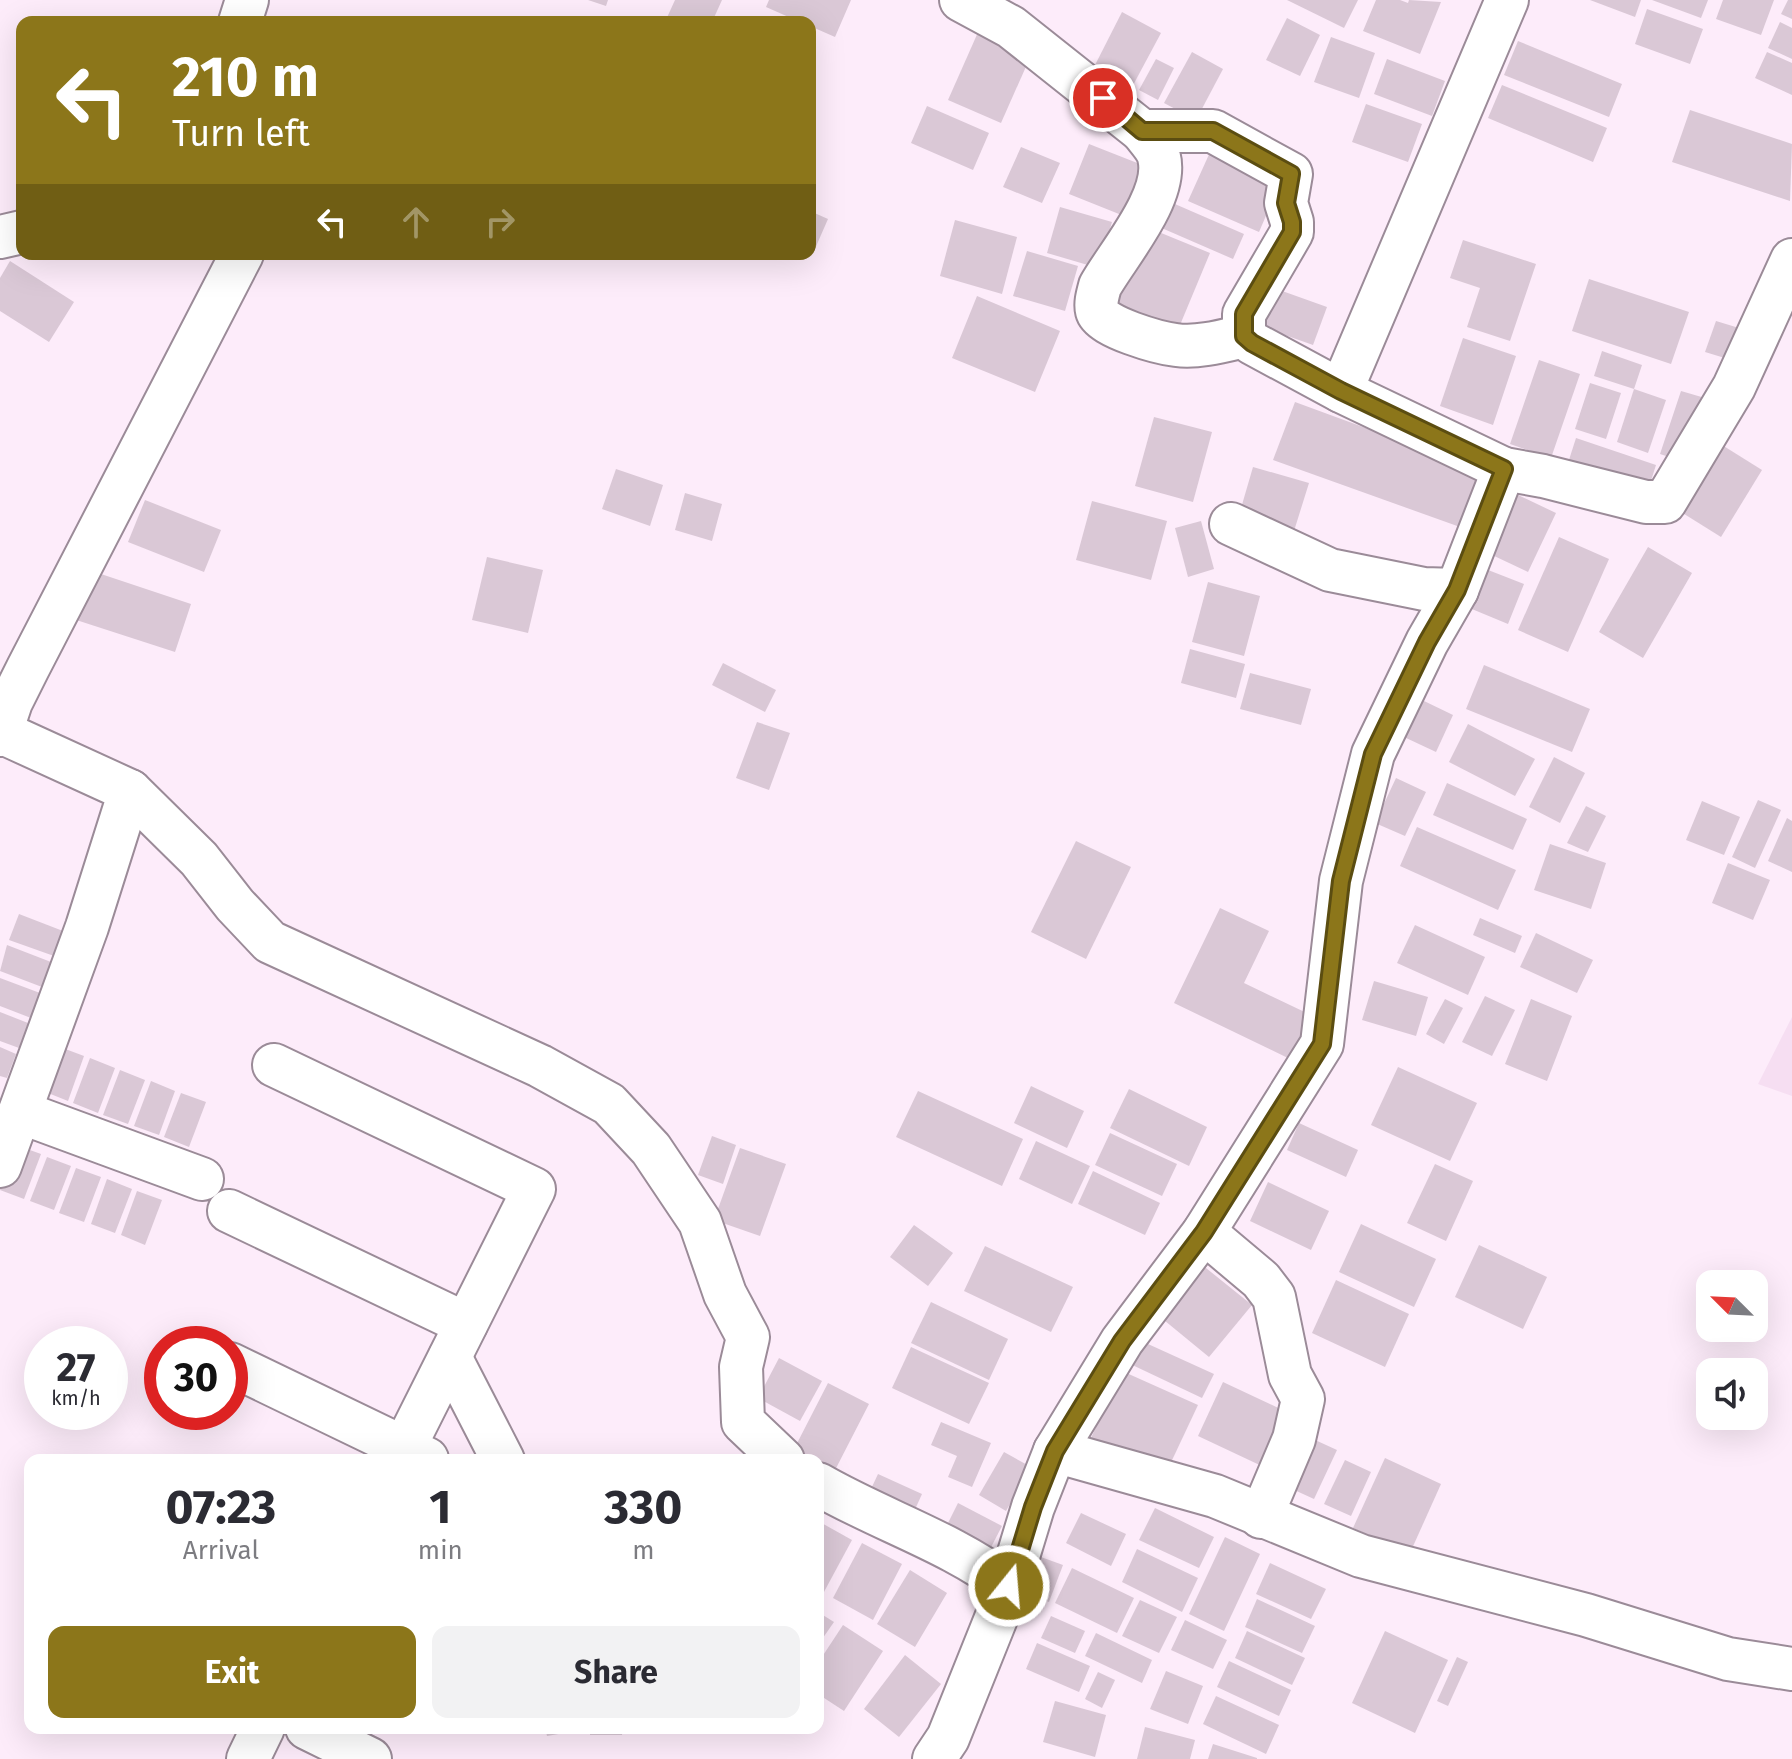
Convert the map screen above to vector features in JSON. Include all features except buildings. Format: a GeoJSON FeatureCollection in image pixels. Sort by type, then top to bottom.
{"type":"FeatureCollection","features":[{"type":"Feature","properties":{"kind":"street"},"geometry":{"type":"LineString","coordinates":[[961,0],[1019,14],[1142,131],[1159,154],[1161,173],[1144,216],[1100,286],[1096,299],[1097,313],[1104,321],[1120,329],[1176,345],[1199,345],[1244,336]]}},
{"type":"Feature","properties":{"kind":"street"},"geometry":{"type":"LineString","coordinates":[[1341,391],[1507,0]]}},
{"type":"Feature","properties":{"kind":"street"},"geometry":{"type":"LineString","coordinates":[[1142,131],[1213,131],[1291,174],[1286,203],[1292,232],[1244,314],[1244,336],[1252,343],[1341,391],[1504,469],[1646,502],[1665,502],[1734,387],[1792,260]]}},
{"type":"Feature","properties":{"kind":"street"},"geometry":{"type":"LineString","coordinates":[[239,260],[7,699],[130,791],[199,859],[235,905],[270,942],[540,1066],[609,1104],[651,1149],[700,1222],[725,1294],[748,1337],[741,1367],[743,1422],[777,1454]]}},
{"type":"Feature","properties":{"kind":"street"},"geometry":{"type":"LineString","coordinates":[[934,1759],[948,1738],[1009,1586],[1037,1494],[1055,1451],[1122,1341],[1204,1232],[1322,1044],[1341,881],[1373,754],[1427,642],[1457,590],[1504,469]]}},
{"type":"Feature","properties":{"kind":"street"},"geometry":{"type":"LineString","coordinates":[[1231,524],[1330,570],[1424,589],[1457,590]]}},
{"type":"Feature","properties":{"kind":"street"},"geometry":{"type":"LineString","coordinates":[[0,1166],[87,927],[130,791]]}},
{"type":"Feature","properties":{"kind":"street"},"geometry":{"type":"LineString","coordinates":[[274,1065],[534,1189],[458,1341],[411,1454]]}},
{"type":"Feature","properties":{"kind":"street"},"geometry":{"type":"LineString","coordinates":[[20,1112],[202,1179]]}},
{"type":"Feature","properties":{"kind":"street"},"geometry":{"type":"LineString","coordinates":[[229,1211],[458,1341],[501,1454]]}},
{"type":"Feature","properties":{"kind":"street"},"geometry":{"type":"LineString","coordinates":[[1204,1232],[1261,1280],[1274,1297],[1290,1375],[1303,1399],[1294,1439],[1261,1517]]}},
{"type":"Feature","properties":{"kind":"street"},"geometry":{"type":"LineString","coordinates":[[248,1373],[406,1454]]}},
{"type":"Feature","properties":{"kind":"street"},"geometry":{"type":"LineString","coordinates":[[1055,1451],[1215,1496],[1361,1556],[1586,1615],[1728,1659],[1792,1669]]}},
{"type":"Feature","properties":{"kind":"street"},"geometry":{"type":"LineString","coordinates":[[824,1487],[969,1560],[1009,1586]]}},
{"type":"Feature","properties":{"kind":"street"},"geometry":{"type":"LineString","coordinates":[[248,1759],[260,1734]]}},
{"type":"Feature","properties":{"kind":"street"},"geometry":{"type":"LineString","coordinates":[[319,1734],[370,1759]]}},
{"type":"Feature","properties":{"kind":"shaded area"},"geometry":{"type":"Polygon","coordinates":[[[1792,1017],[1792,1096],[1758,1084],[1792,1017]]]}},
{"type":"Feature","properties":{"kind":"route"},"geometry":{"type":"LineString","coordinates":[[1009,1586],[1033,1507],[1055,1451],[1122,1341],[1204,1232],[1322,1044],[1341,881],[1373,754],[1427,642],[1457,590],[1504,469],[1341,391],[1244,336],[1244,314],[1292,232],[1286,203],[1291,174],[1213,131],[1142,131],[1103,98]]}}]}
